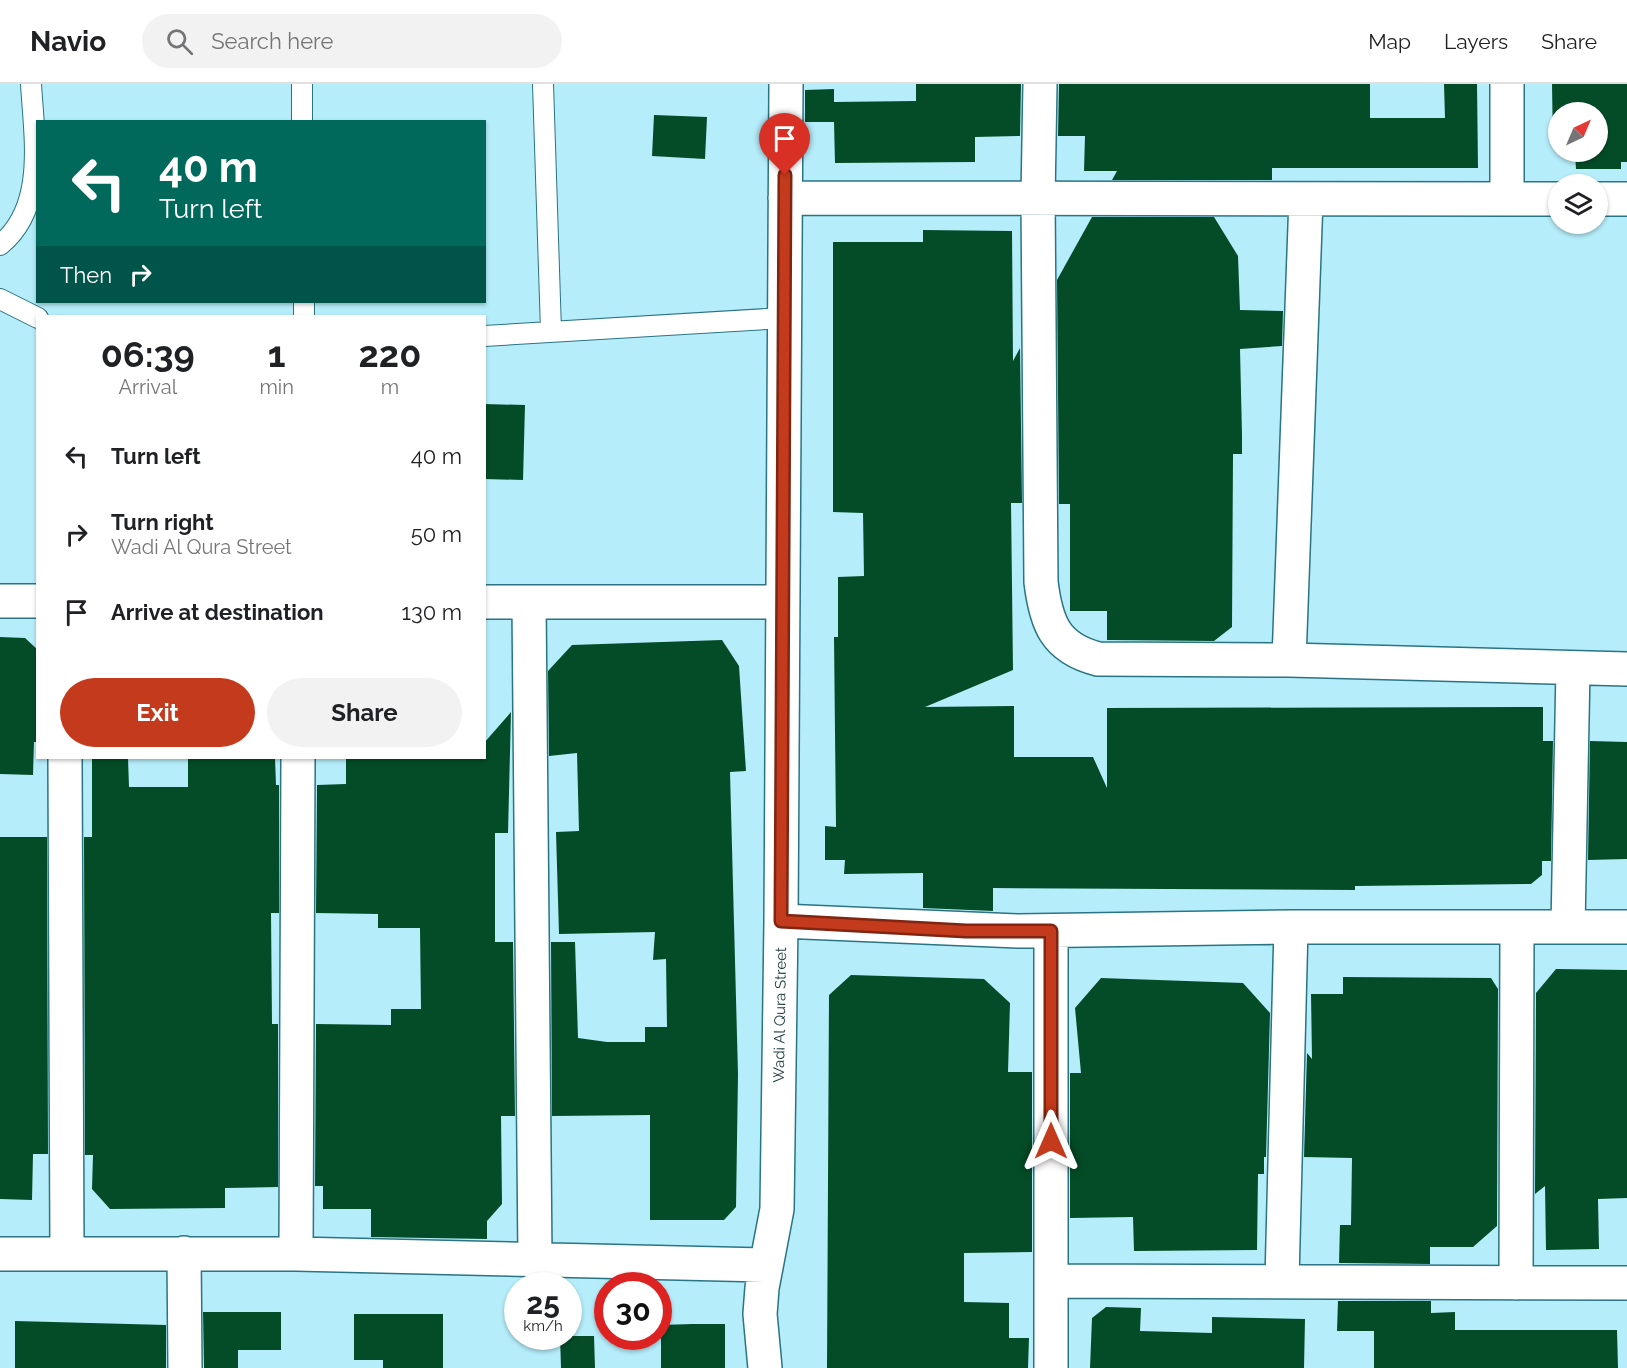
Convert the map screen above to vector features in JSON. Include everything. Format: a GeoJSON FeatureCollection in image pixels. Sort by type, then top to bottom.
{"type":"FeatureCollection","features":[{"type":"Feature","properties":{"kind":"street","name":"Wadi Al Qura Street"},"geometry":{"type":"LineString","coordinates":[[765,1368],[760,1314],[765,1266],[777,1209],[786,84]]}},
{"type":"Feature","properties":{"kind":"street"},"geometry":{"type":"LineString","coordinates":[[1040,84],[1038,198],[1041,582],[1049,624],[1062,641],[1079,654],[1098,659],[1289,660],[1627,669]]}},
{"type":"Feature","properties":{"kind":"street"},"geometry":{"type":"LineString","coordinates":[[1507,84],[1507,199]]}},
{"type":"Feature","properties":{"kind":"street"},"geometry":{"type":"LineString","coordinates":[[785,198],[1548,199]]}},
{"type":"Feature","properties":{"kind":"street"},"geometry":{"type":"LineString","coordinates":[[1289,660],[1306,199]]}},
{"type":"Feature","properties":{"kind":"street"},"geometry":{"type":"LineString","coordinates":[[1608,199],[1627,199]]}},
{"type":"Feature","properties":{"kind":"street"},"geometry":{"type":"LineString","coordinates":[[0,602],[36,602]]}},
{"type":"Feature","properties":{"kind":"street"},"geometry":{"type":"LineString","coordinates":[[486,602],[783,602]]}},
{"type":"Feature","properties":{"kind":"street"},"geometry":{"type":"LineString","coordinates":[[530,602],[535,1260]]}},
{"type":"Feature","properties":{"kind":"street"},"geometry":{"type":"LineString","coordinates":[[1568,927],[1573,668]]}},
{"type":"Feature","properties":{"kind":"street"},"geometry":{"type":"LineString","coordinates":[[65,759],[67,1253]]}},
{"type":"Feature","properties":{"kind":"street"},"geometry":{"type":"LineString","coordinates":[[296,1254],[298,759]]}},
{"type":"Feature","properties":{"kind":"street"},"geometry":{"type":"LineString","coordinates":[[781,921],[966,931],[1291,927],[1627,927]]}},
{"type":"Feature","properties":{"kind":"street"},"geometry":{"type":"LineString","coordinates":[[1282,1280],[1291,927]]}},
{"type":"Feature","properties":{"kind":"street"},"geometry":{"type":"LineString","coordinates":[[1516,1283],[1517,928]]}},
{"type":"Feature","properties":{"kind":"street"},"geometry":{"type":"LineString","coordinates":[[1051,931],[1051,1368]]}},
{"type":"Feature","properties":{"kind":"street"},"geometry":{"type":"LineString","coordinates":[[184,1253],[185,1368]]}},
{"type":"Feature","properties":{"kind":"street"},"geometry":{"type":"LineString","coordinates":[[0,1254],[296,1254],[765,1266]]}},
{"type":"Feature","properties":{"kind":"street"},"geometry":{"type":"LineString","coordinates":[[1051,1281],[1282,1280],[1627,1283]]}},
{"type":"Feature","properties":{"kind":"lane"},"geometry":{"type":"LineString","coordinates":[[0,244],[22,217],[34,184],[32,84]]}},
{"type":"Feature","properties":{"kind":"lane"},"geometry":{"type":"LineString","coordinates":[[302,84],[303,120]]}},
{"type":"Feature","properties":{"kind":"lane"},"geometry":{"type":"LineString","coordinates":[[543,84],[551,332]]}},
{"type":"Feature","properties":{"kind":"lane"},"geometry":{"type":"LineString","coordinates":[[3,304],[36,317]]}},
{"type":"Feature","properties":{"kind":"lane"},"geometry":{"type":"LineString","coordinates":[[486,336],[783,318]]}},
{"type":"Feature","properties":{"kind":"building"},"geometry":{"type":"Polygon","coordinates":[[[916,84],[1021,84],[1020,136],[975,137],[975,162],[835,163],[834,122],[805,122],[805,90],[834,89],[834,102],[916,101],[916,84]]]}},
{"type":"Feature","properties":{"kind":"building"},"geometry":{"type":"Polygon","coordinates":[[[1059,84],[1370,84],[1370,118],[1445,118],[1444,84],[1477,84],[1478,168],[1272,168],[1272,180],[1112,180],[1117,171],[1084,171],[1085,136],[1058,136],[1059,84]]]}},
{"type":"Feature","properties":{"kind":"building"},"geometry":{"type":"Polygon","coordinates":[[[1552,84],[1627,84],[1627,162],[1621,162],[1621,169],[1576,169],[1576,162],[1608,162],[1608,102],[1552,102],[1552,84]]]}},
{"type":"Feature","properties":{"kind":"building"},"geometry":{"type":"Polygon","coordinates":[[[654,115],[707,117],[705,159],[652,156],[654,115]]]}},
{"type":"Feature","properties":{"kind":"building"},"geometry":{"type":"Polygon","coordinates":[[[1092,217],[1214,217],[1238,256],[1240,310],[1283,311],[1282,346],[1240,349],[1242,454],[1233,454],[1232,627],[1214,641],[1107,640],[1107,611],[1070,611],[1070,504],[1059,504],[1057,280],[1092,217]]]}},
{"type":"Feature","properties":{"kind":"building"},"geometry":{"type":"Polygon","coordinates":[[[923,230],[1012,231],[1013,361],[1020,348],[1022,503],[1011,503],[1013,670],[925,707],[1014,706],[1014,757],[1093,757],[1107,788],[1107,708],[1543,707],[1543,741],[1553,741],[1551,861],[1542,861],[1542,875],[1531,884],[1355,886],[1355,890],[993,888],[993,911],[923,908],[923,873],[844,874],[845,860],[825,860],[825,826],[836,827],[834,637],[838,637],[838,577],[864,576],[863,513],[833,512],[833,242],[923,242],[923,230]]]}},
{"type":"Feature","properties":{"kind":"building"},"geometry":{"type":"Polygon","coordinates":[[[486,404],[525,405],[523,480],[486,479],[486,404]]]}},
{"type":"Feature","properties":{"kind":"building"},"geometry":{"type":"Polygon","coordinates":[[[0,637],[25,638],[36,648],[36,742],[34,742],[33,775],[0,774],[0,637]]]}},
{"type":"Feature","properties":{"kind":"building"},"geometry":{"type":"Polygon","coordinates":[[[722,640],[739,666],[746,771],[730,772],[738,1074],[736,1207],[724,1220],[650,1220],[650,1115],[552,1116],[551,942],[575,942],[578,1038],[607,1042],[645,1042],[645,1027],[667,1027],[666,959],[653,960],[655,932],[559,934],[556,832],[579,831],[577,753],[549,756],[548,671],[572,645],[722,640]]]}},
{"type":"Feature","properties":{"kind":"building"},"geometry":{"type":"Polygon","coordinates":[[[511,712],[508,833],[495,833],[495,942],[513,942],[515,1116],[501,1116],[502,1204],[487,1221],[487,1239],[371,1237],[371,1209],[323,1209],[323,1186],[315,1186],[316,1024],[391,1025],[391,1009],[421,1009],[420,928],[378,928],[378,914],[316,913],[317,785],[346,784],[346,759],[486,759],[486,741],[511,712]]]}},
{"type":"Feature","properties":{"kind":"building"},"geometry":{"type":"Polygon","coordinates":[[[1590,741],[1627,742],[1627,859],[1588,860],[1590,741]]]}},
{"type":"Feature","properties":{"kind":"building"},"geometry":{"type":"Polygon","coordinates":[[[92,759],[128,759],[129,787],[188,787],[188,759],[275,759],[276,785],[279,785],[279,913],[271,913],[272,1024],[278,1024],[278,1187],[225,1188],[225,1208],[110,1209],[92,1189],[93,1155],[85,1155],[84,837],[92,837],[92,759]]]}},
{"type":"Feature","properties":{"kind":"building"},"geometry":{"type":"Polygon","coordinates":[[[0,837],[47,837],[48,1154],[33,1154],[32,1200],[0,1199],[0,837]]]}},
{"type":"Feature","properties":{"kind":"building"},"geometry":{"type":"Polygon","coordinates":[[[1556,969],[1627,970],[1627,1198],[1598,1199],[1599,1249],[1546,1250],[1545,1186],[1535,1194],[1536,993],[1556,969]]]}},
{"type":"Feature","properties":{"kind":"building"},"geometry":{"type":"Polygon","coordinates":[[[851,975],[984,979],[1010,1003],[1008,1072],[1032,1072],[1032,1252],[964,1253],[964,1302],[1009,1303],[1009,1338],[1029,1338],[1028,1368],[827,1368],[829,995],[851,975]]]}},
{"type":"Feature","properties":{"kind":"building"},"geometry":{"type":"Polygon","coordinates":[[[1343,977],[1491,978],[1498,989],[1497,1226],[1473,1247],[1430,1247],[1430,1264],[1339,1263],[1340,1225],[1351,1225],[1352,1158],[1304,1157],[1307,1053],[1312,1059],[1311,994],[1343,994],[1343,977]]]}},
{"type":"Feature","properties":{"kind":"building"},"geometry":{"type":"Polygon","coordinates":[[[1101,978],[1243,983],[1270,1013],[1266,1157],[1264,1157],[1264,1174],[1258,1174],[1257,1250],[1134,1251],[1133,1217],[1070,1218],[1070,1073],[1081,1073],[1075,1008],[1101,978]]]}},
{"type":"Feature","properties":{"kind":"building"},"geometry":{"type":"Polygon","coordinates":[[[1338,1301],[1431,1301],[1431,1313],[1455,1312],[1455,1330],[1617,1330],[1618,1368],[1374,1368],[1374,1331],[1337,1331],[1338,1301]]]}},
{"type":"Feature","properties":{"kind":"building"},"geometry":{"type":"Polygon","coordinates":[[[1106,1307],[1141,1308],[1140,1331],[1212,1333],[1212,1317],[1305,1319],[1304,1368],[1090,1368],[1092,1318],[1106,1307]]]}},
{"type":"Feature","properties":{"kind":"building"},"geometry":{"type":"Polygon","coordinates":[[[203,1312],[281,1312],[281,1350],[238,1350],[238,1368],[204,1368],[203,1312]]]}},
{"type":"Feature","properties":{"kind":"building"},"geometry":{"type":"Polygon","coordinates":[[[354,1314],[443,1314],[443,1368],[383,1368],[383,1360],[354,1360],[354,1314]]]}},
{"type":"Feature","properties":{"kind":"building"},"geometry":{"type":"Polygon","coordinates":[[[15,1321],[166,1325],[166,1368],[15,1368],[15,1321]]]}},
{"type":"Feature","properties":{"kind":"building"},"geometry":{"type":"Polygon","coordinates":[[[725,1324],[725,1368],[661,1368],[661,1350],[672,1350],[672,1325],[725,1324]]]}},
{"type":"Feature","properties":{"kind":"building"},"geometry":{"type":"Polygon","coordinates":[[[582,1336],[594,1336],[595,1368],[561,1368],[560,1350],[582,1350],[582,1336]]]}},
{"type":"Feature","properties":{"kind":"route"},"geometry":{"type":"LineString","coordinates":[[785,175],[781,921],[966,931],[1051,931],[1051,1141]]}}]}
